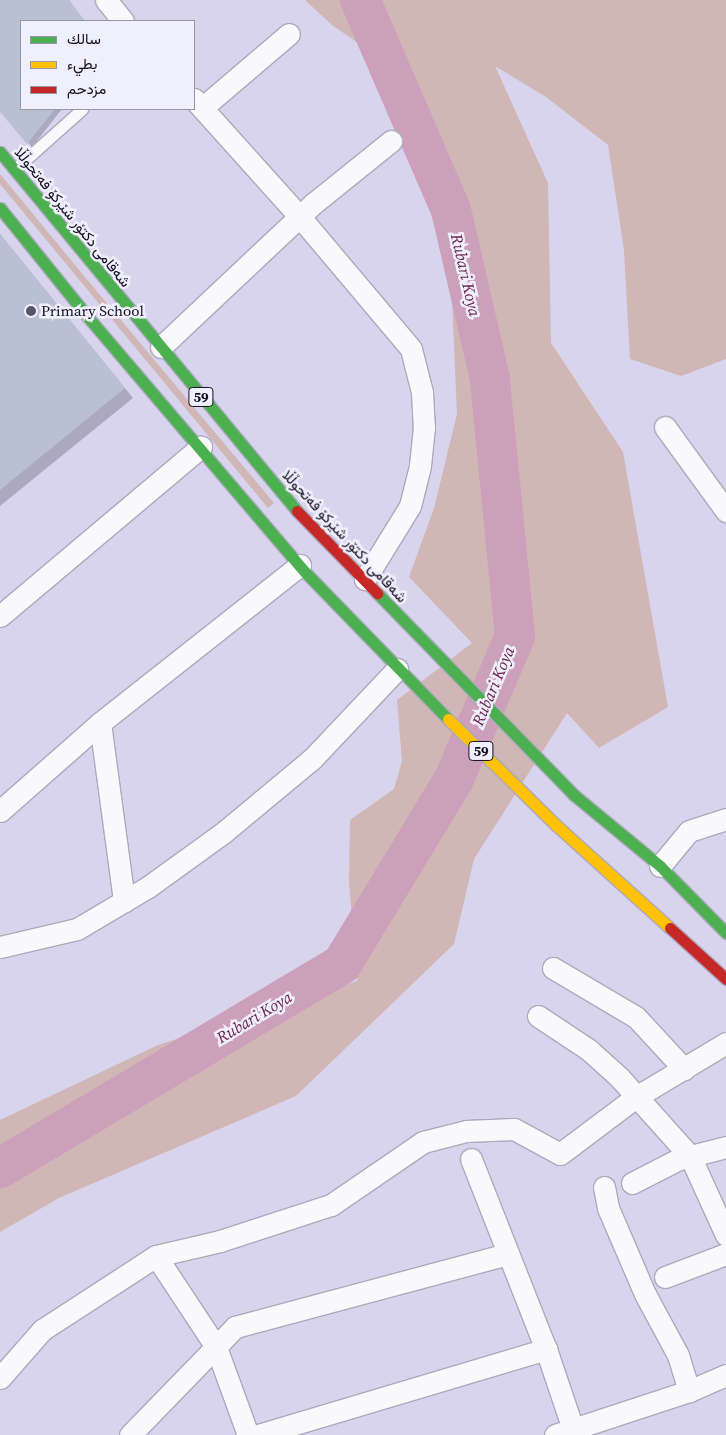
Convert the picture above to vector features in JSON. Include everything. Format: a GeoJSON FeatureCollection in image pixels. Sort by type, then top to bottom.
{"type":"FeatureCollection","features":[{"type":"Feature","properties":{"kind":"main road","name":"شەقامی دکتۆر شێرکۆ فەتحوڵڵا"},"geometry":{"type":"LineString","coordinates":[[0,152],[161,348],[297,523],[365,579],[574,795],[660,866]]}},
{"type":"Feature","properties":{"kind":"main road","name":"59"},"geometry":{"type":"LineString","coordinates":[[0,208],[87,316],[277,539],[401,673],[557,826],[637,896],[726,979]]}},
{"type":"Feature","properties":{"kind":"main road"},"geometry":{"type":"LineString","coordinates":[[277,539],[297,523]]}},
{"type":"Feature","properties":{"kind":"main road","name":"59"},"geometry":{"type":"LineString","coordinates":[[660,866],[726,933]]}},
{"type":"Feature","properties":{"kind":"street"},"geometry":{"type":"LineString","coordinates":[[106,0],[122,20]]}},
{"type":"Feature","properties":{"kind":"street"},"geometry":{"type":"LineString","coordinates":[[289,34],[198,104],[300,217],[412,349],[419,372],[424,427],[420,466],[412,498],[392,537],[365,579]]}},
{"type":"Feature","properties":{"kind":"street"},"geometry":{"type":"LineString","coordinates":[[161,348],[236,273],[391,141]]}},
{"type":"Feature","properties":{"kind":"street"},"geometry":{"type":"LineString","coordinates":[[665,427],[726,511]]}},
{"type":"Feature","properties":{"kind":"street"},"geometry":{"type":"LineString","coordinates":[[0,616],[200,447]]}},
{"type":"Feature","properties":{"kind":"street"},"geometry":{"type":"LineString","coordinates":[[0,811],[100,723],[300,565]]}},
{"type":"Feature","properties":{"kind":"street"},"geometry":{"type":"LineString","coordinates":[[0,947],[77,929],[124,902],[224,832],[312,759],[401,673]]}},
{"type":"Feature","properties":{"kind":"street"},"geometry":{"type":"LineString","coordinates":[[100,723],[124,902]]}},
{"type":"Feature","properties":{"kind":"street"},"geometry":{"type":"LineString","coordinates":[[660,866],[689,831],[726,819]]}},
{"type":"Feature","properties":{"kind":"street"},"geometry":{"type":"LineString","coordinates":[[553,968],[636,1017],[684,1069]]}},
{"type":"Feature","properties":{"kind":"street"},"geometry":{"type":"LineString","coordinates":[[538,1016],[589,1050],[636,1097],[690,1156],[726,1235]]}},
{"type":"Feature","properties":{"kind":"street"},"geometry":{"type":"LineString","coordinates":[[0,1378],[42,1330],[156,1256],[220,1241],[331,1204],[423,1142],[466,1131],[514,1129],[560,1154],[636,1097],[726,1042]]}},
{"type":"Feature","properties":{"kind":"street"},"geometry":{"type":"LineString","coordinates":[[632,1183],[690,1156],[726,1147]]}},
{"type":"Feature","properties":{"kind":"street"},"geometry":{"type":"LineString","coordinates":[[471,1159],[546,1349],[568,1433],[690,1391],[726,1375]]}},
{"type":"Feature","properties":{"kind":"street"},"geometry":{"type":"LineString","coordinates":[[604,1186],[608,1208],[644,1294],[678,1355],[690,1391]]}},
{"type":"Feature","properties":{"kind":"street"},"geometry":{"type":"LineString","coordinates":[[130,1435],[235,1327],[508,1254]]}},
{"type":"Feature","properties":{"kind":"street"},"geometry":{"type":"LineString","coordinates":[[665,1277],[726,1254]]}},
{"type":"Feature","properties":{"kind":"street"},"geometry":{"type":"LineString","coordinates":[[156,1256],[216,1347],[248,1435]]}},
{"type":"Feature","properties":{"kind":"street"},"geometry":{"type":"LineString","coordinates":[[258,1435],[546,1349]]}},
{"type":"Feature","properties":{"kind":"lane"},"geometry":{"type":"LineString","coordinates":[[15,169],[81,110]]}},
{"type":"Feature","properties":{"kind":"shaded area"},"geometry":{"type":"Polygon","coordinates":[[[305,0],[726,0],[726,359],[681,376],[630,359],[624,250],[608,145],[546,97],[495,66],[548,183],[551,343],[623,452],[668,707],[599,748],[567,713],[474,859],[454,944],[296,1096],[59,1198],[0,1232],[0,1120],[158,1045],[357,981],[349,882],[350,820],[394,789],[402,761],[397,700],[472,643],[409,577],[434,508],[457,414],[449,230],[368,50],[332,25],[305,0]]]}},
{"type":"Feature","properties":{"kind":"shaded area"},"geometry":{"type":"Polygon","coordinates":[[[0,174],[274,503],[268,508],[0,184],[0,174]]]}},
{"type":"Feature","properties":{"kind":"building"},"geometry":{"type":"Polygon","coordinates":[[[0,0],[69,0],[84,20],[20,20],[20,110],[54,110],[27,144],[0,112],[0,0]]]}},
{"type":"Feature","properties":{"kind":"building","name":"Primary School"},"geometry":{"type":"Polygon","coordinates":[[[0,234],[125,388],[0,490],[0,234]]]}},
{"type":"Feature","properties":{"kind":"waterway","name":"Rubari Koya"},"geometry":{"type":"LineString","coordinates":[[0,1168],[342,964],[454,779],[515,636],[490,379],[451,210],[360,0]]}},
{"type":"Feature","properties":{"kind":"traffic: fast"},"geometry":{"type":"LineString","coordinates":[[0,152],[297,511]]}},
{"type":"Feature","properties":{"kind":"traffic: fast"},"geometry":{"type":"LineString","coordinates":[[0,208],[87,316],[305,572],[448,719]]}},
{"type":"Feature","properties":{"kind":"traffic: fast"},"geometry":{"type":"LineString","coordinates":[[377,593],[574,795],[660,866],[726,933]]}},
{"type":"Feature","properties":{"kind":"traffic: slow"},"geometry":{"type":"LineString","coordinates":[[448,719],[557,826],[670,928]]}},
{"type":"Feature","properties":{"kind":"traffic: jam"},"geometry":{"type":"LineString","coordinates":[[297,511],[377,593]]}},
{"type":"Feature","properties":{"kind":"traffic: jam"},"geometry":{"type":"LineString","coordinates":[[670,928],[726,979]]}},
{"type":"Feature","properties":{"kind":"place","name":"Primary School"},"geometry":{"type":"Point","coordinates":[31,311]}}]}
